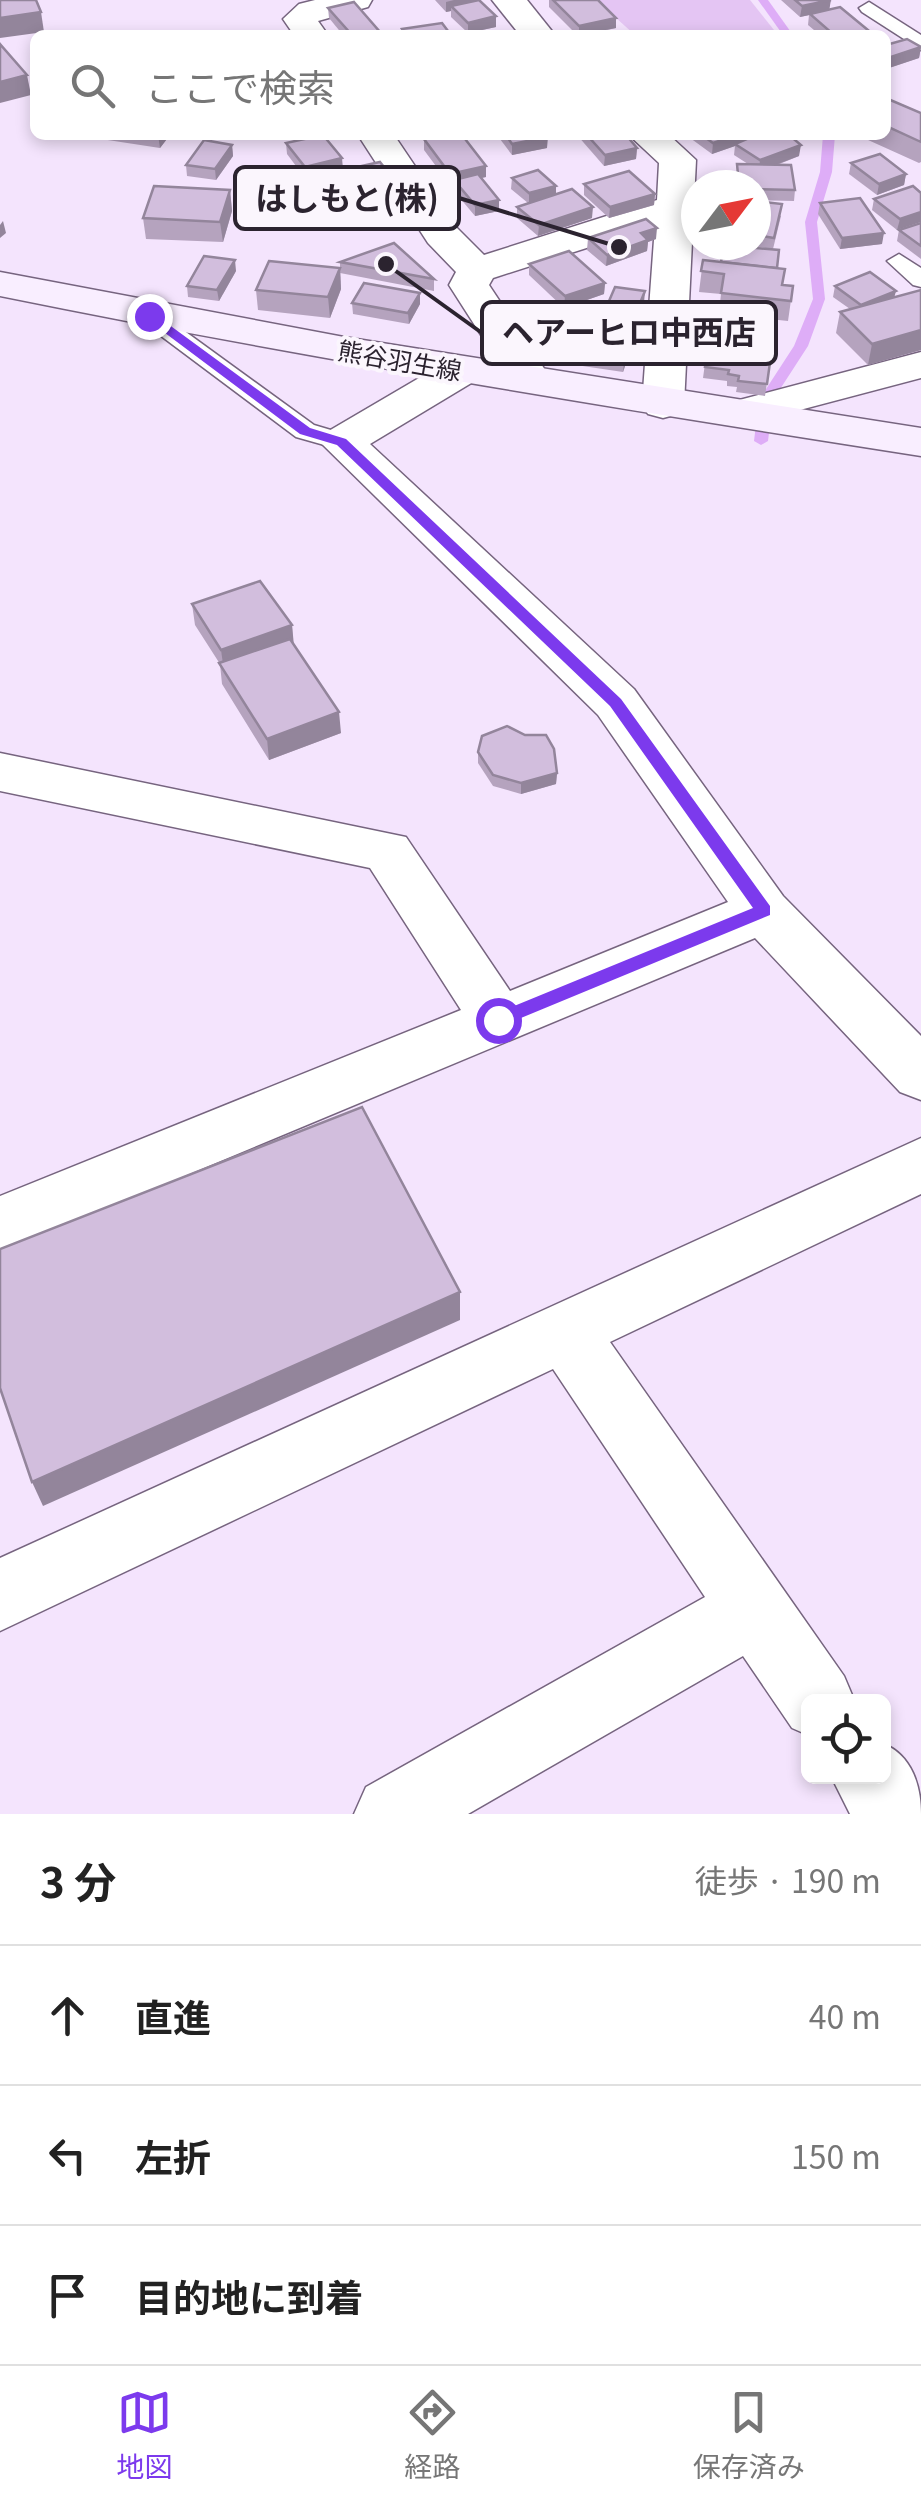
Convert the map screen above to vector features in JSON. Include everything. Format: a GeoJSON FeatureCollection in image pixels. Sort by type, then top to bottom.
{"type":"FeatureCollection","features":[{"type":"Feature","properties":{"kind":"main road","name":"熊谷羽生線"},"geometry":{"type":"LineString","coordinates":[[0,284],[149,316],[663,405],[766,412],[921,442]]}},
{"type":"Feature","properties":{"kind":"street"},"geometry":{"type":"LineString","coordinates":[[307,30],[300,19],[310,11],[356,0]]}},
{"type":"Feature","properties":{"kind":"street"},"geometry":{"type":"LineString","coordinates":[[509,0],[534,30]]}},
{"type":"Feature","properties":{"kind":"street"},"geometry":{"type":"LineString","coordinates":[[379,140],[442,235],[477,270]]}},
{"type":"Feature","properties":{"kind":"street"},"geometry":{"type":"LineString","coordinates":[[653,140],[678,160],[663,405]]}},
{"type":"Feature","properties":{"kind":"street"},"geometry":{"type":"LineString","coordinates":[[530,379],[468,284],[477,270],[677,206]]}},
{"type":"Feature","properties":{"kind":"street"},"geometry":{"type":"LineString","coordinates":[[766,412],[921,365]]}},
{"type":"Feature","properties":{"kind":"street"},"geometry":{"type":"LineString","coordinates":[[464,370],[342,442],[616,702],[764,911],[921,1075]]}},
{"type":"Feature","properties":{"kind":"street"},"geometry":{"type":"LineString","coordinates":[[0,772],[387,851],[498,1020]]}},
{"type":"Feature","properties":{"kind":"street"},"geometry":{"type":"LineString","coordinates":[[0,1225],[764,911]]}},
{"type":"Feature","properties":{"kind":"street"},"geometry":{"type":"LineString","coordinates":[[0,1595],[921,1165]]}},
{"type":"Feature","properties":{"kind":"street"},"geometry":{"type":"LineString","coordinates":[[565,1332],[813,1694]]}},
{"type":"Feature","properties":{"kind":"street"},"geometry":{"type":"LineString","coordinates":[[393,1814],[755,1609]]}},
{"type":"Feature","properties":{"kind":"street"},"geometry":{"type":"LineString","coordinates":[[874,1784],[895,1814]]}},
{"type":"Feature","properties":{"kind":"lane"},"geometry":{"type":"LineString","coordinates":[[869,8],[921,44]]}},
{"type":"Feature","properties":{"kind":"lane"},"geometry":{"type":"LineString","coordinates":[[900,260],[921,280]]}},
{"type":"Feature","properties":{"kind":"lane"},"geometry":{"type":"LineString","coordinates":[[149,316],[305,431],[342,442]]}},
{"type":"Feature","properties":{"kind":"shaded area"},"geometry":{"type":"Polygon","coordinates":[[[596,0],[750,0],[774,30],[629,30],[596,0]]]}},
{"type":"Feature","properties":{"kind":"building"},"geometry":{"type":"Polygon","coordinates":[[[0,0],[36,0],[41,12],[0,18],[0,0]]]}},
{"type":"Feature","properties":{"kind":"building"},"geometry":{"type":"Polygon","coordinates":[[[479,0],[496,16],[468,23],[451,6],[479,0]]]}},
{"type":"Feature","properties":{"kind":"building"},"geometry":{"type":"Polygon","coordinates":[[[553,0],[598,0],[616,18],[579,26],[553,0]]]}},
{"type":"Feature","properties":{"kind":"building"},"geometry":{"type":"Polygon","coordinates":[[[795,0],[831,0],[802,6],[795,0]]]}},
{"type":"Feature","properties":{"kind":"building"},"geometry":{"type":"Polygon","coordinates":[[[354,2],[378,30],[348,30],[328,8],[354,2]]]}},
{"type":"Feature","properties":{"kind":"building"},"geometry":{"type":"Polygon","coordinates":[[[840,7],[868,30],[828,30],[810,14],[840,7]]]}},
{"type":"Feature","properties":{"kind":"building"},"geometry":{"type":"Polygon","coordinates":[[[442,23],[447,30],[403,30],[442,23]]]}},
{"type":"Feature","properties":{"kind":"building"},"geometry":{"type":"Polygon","coordinates":[[[907,39],[921,47],[891,57],[891,44],[907,39]]]}},
{"type":"Feature","properties":{"kind":"building"},"geometry":{"type":"Polygon","coordinates":[[[0,44],[27,75],[0,82],[0,44]]]}},
{"type":"Feature","properties":{"kind":"building"},"geometry":{"type":"Polygon","coordinates":[[[891,100],[921,113],[921,142],[891,128],[891,100]]]}},
{"type":"Feature","properties":{"kind":"building"},"geometry":{"type":"Polygon","coordinates":[[[204,140],[232,145],[215,169],[186,165],[204,140]]]}},
{"type":"Feature","properties":{"kind":"building"},"geometry":{"type":"Polygon","coordinates":[[[327,140],[342,158],[305,167],[286,143],[327,140]]]}},
{"type":"Feature","properties":{"kind":"building"},"geometry":{"type":"Polygon","coordinates":[[[425,140],[466,140],[486,166],[450,174],[425,140]]]}},
{"type":"Feature","properties":{"kind":"building"},"geometry":{"type":"Polygon","coordinates":[[[592,140],[630,140],[637,148],[605,155],[592,140]]]}},
{"type":"Feature","properties":{"kind":"building"},"geometry":{"type":"Polygon","coordinates":[[[744,140],[795,140],[801,145],[760,160],[735,144],[744,140]]]}},
{"type":"Feature","properties":{"kind":"building"},"geometry":{"type":"Polygon","coordinates":[[[880,154],[906,174],[879,184],[851,163],[880,154]]]}},
{"type":"Feature","properties":{"kind":"building"},"geometry":{"type":"Polygon","coordinates":[[[380,162],[400,187],[359,197],[339,171],[380,162]]]}},
{"type":"Feature","properties":{"kind":"building"},"geometry":{"type":"Polygon","coordinates":[[[737,164],[791,165],[795,190],[771,189],[771,170],[738,170],[737,164]]]}},
{"type":"Feature","properties":{"kind":"building"},"geometry":{"type":"Polygon","coordinates":[[[538,170],[556,186],[529,193],[512,178],[538,170]]]}},
{"type":"Feature","properties":{"kind":"building"},"geometry":{"type":"Polygon","coordinates":[[[629,171],[655,194],[610,207],[584,184],[629,171]]]}},
{"type":"Feature","properties":{"kind":"building"},"geometry":{"type":"Polygon","coordinates":[[[478,174],[499,200],[475,205],[454,180],[478,174]]]}},
{"type":"Feature","properties":{"kind":"building"},"geometry":{"type":"Polygon","coordinates":[[[154,186],[230,190],[220,222],[143,218],[154,186]]]}},
{"type":"Feature","properties":{"kind":"building"},"geometry":{"type":"Polygon","coordinates":[[[913,186],[921,193],[921,212],[900,219],[874,199],[913,186]]]}},
{"type":"Feature","properties":{"kind":"building"},"geometry":{"type":"Polygon","coordinates":[[[572,189],[593,207],[539,225],[517,207],[572,189]]]}},
{"type":"Feature","properties":{"kind":"building"},"geometry":{"type":"Polygon","coordinates":[[[860,198],[884,233],[842,238],[820,203],[860,198]]]}},
{"type":"Feature","properties":{"kind":"building"},"geometry":{"type":"Polygon","coordinates":[[[771,203],[782,204],[774,238],[771,238],[771,203]]]}},
{"type":"Feature","properties":{"kind":"building"},"geometry":{"type":"Polygon","coordinates":[[[646,219],[657,228],[641,233],[648,240],[607,255],[588,238],[646,219]]]}},
{"type":"Feature","properties":{"kind":"building"},"geometry":{"type":"Polygon","coordinates":[[[921,223],[921,246],[899,230],[921,223]]]}},
{"type":"Feature","properties":{"kind":"building"},"geometry":{"type":"Polygon","coordinates":[[[394,243],[434,279],[340,262],[394,243]]]}},
{"type":"Feature","properties":{"kind":"building"},"geometry":{"type":"Polygon","coordinates":[[[771,249],[779,250],[777,268],[721,262],[771,260],[771,249]]]}},
{"type":"Feature","properties":{"kind":"building"},"geometry":{"type":"Polygon","coordinates":[[[569,251],[605,283],[565,296],[529,264],[569,251]]]}},
{"type":"Feature","properties":{"kind":"building"},"geometry":{"type":"Polygon","coordinates":[[[204,256],[235,260],[217,290],[187,286],[204,256]]]}},
{"type":"Feature","properties":{"kind":"building"},"geometry":{"type":"Polygon","coordinates":[[[703,260],[785,269],[782,285],[793,286],[791,301],[721,293],[724,274],[701,271],[703,260]]]}},
{"type":"Feature","properties":{"kind":"building"},"geometry":{"type":"Polygon","coordinates":[[[269,261],[340,268],[328,297],[256,290],[269,261]]]}},
{"type":"Feature","properties":{"kind":"building"},"geometry":{"type":"Polygon","coordinates":[[[870,272],[896,291],[861,305],[835,286],[870,272]]]}},
{"type":"Feature","properties":{"kind":"building"},"geometry":{"type":"Polygon","coordinates":[[[364,283],[420,293],[408,313],[352,303],[364,283]]]}},
{"type":"Feature","properties":{"kind":"building"},"geometry":{"type":"Polygon","coordinates":[[[615,287],[645,291],[633,320],[603,315],[615,287]]]}},
{"type":"Feature","properties":{"kind":"building"},"geometry":{"type":"Polygon","coordinates":[[[921,290],[921,330],[872,344],[840,312],[921,290]]]}},
{"type":"Feature","properties":{"kind":"building"},"geometry":{"type":"Polygon","coordinates":[[[709,341],[772,348],[767,384],[738,381],[739,376],[728,374],[729,370],[705,367],[709,341]]]}},
{"type":"Feature","properties":{"kind":"building"},"geometry":{"type":"Polygon","coordinates":[[[260,581],[292,625],[221,650],[192,604],[260,581]]]}},
{"type":"Feature","properties":{"kind":"building"},"geometry":{"type":"Polygon","coordinates":[[[290,639],[339,712],[267,739],[219,663],[290,639]]]}},
{"type":"Feature","properties":{"kind":"building"},"geometry":{"type":"Polygon","coordinates":[[[507,726],[525,735],[546,735],[554,749],[557,773],[521,783],[493,775],[478,752],[482,736],[507,726]]]}},
{"type":"Feature","properties":{"kind":"building"},"geometry":{"type":"Polygon","coordinates":[[[362,1107],[460,1292],[32,1482],[0,1388],[0,1249],[362,1107]]]}},
{"type":"Feature","properties":{"kind":"waterway"},"geometry":{"type":"LineString","coordinates":[[763,0],[784,30]]}},
{"type":"Feature","properties":{"kind":"waterway"},"geometry":{"type":"LineString","coordinates":[[761,441],[766,400],[801,346],[819,299],[811,222],[826,172],[829,140]]}},
{"type":"Feature","properties":{"kind":"place","name":"はしもと(株)"},"geometry":{"type":"Point","coordinates":[619,247]}},
{"type":"Feature","properties":{"kind":"place","name":"ヘアーヒロ中西店"},"geometry":{"type":"Point","coordinates":[386,264]}},
{"type":"Feature","properties":{"kind":"route"},"geometry":{"type":"LineString","coordinates":[[149,316],[305,431],[342,442],[616,702],[764,911],[498,1020]]}}]}
